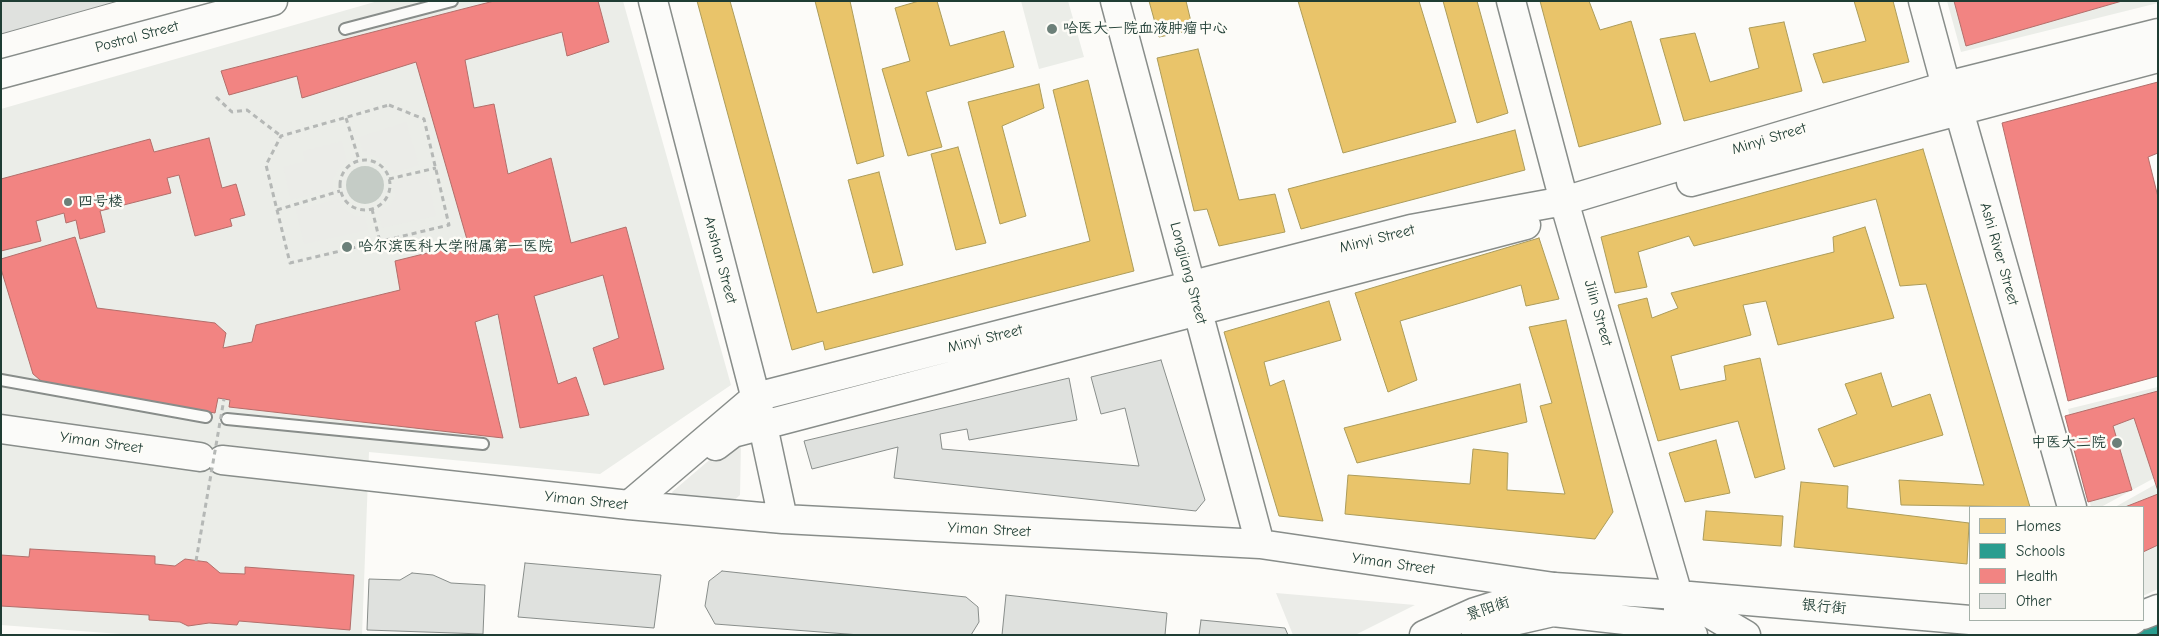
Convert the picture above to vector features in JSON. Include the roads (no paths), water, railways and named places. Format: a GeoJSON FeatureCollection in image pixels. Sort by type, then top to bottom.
{"type":"FeatureCollection","features":[{"type":"Feature","properties":{"kind":"main road","name":"Postral Street"},"geometry":{"type":"LineString","coordinates":[[1,74],[229,7],[273,1]]}},
{"type":"Feature","properties":{"kind":"main road","name":"Anshan Street"},"geometry":{"type":"LineString","coordinates":[[653,1],[764,426],[783,519]]}},
{"type":"Feature","properties":{"kind":"main road","name":"Longjiang Street"},"geometry":{"type":"LineString","coordinates":[[1115,1],[1260,544]]}},
{"type":"Feature","properties":{"kind":"main road","name":"Jilin Street"},"geometry":{"type":"LineString","coordinates":[[1511,1],[1566,207],[1678,595],[1685,630]]}},
{"type":"Feature","properties":{"kind":"main road","name":"Ashi River Street"},"geometry":{"type":"LineString","coordinates":[[1924,1],[1946,86],[1959,111],[2072,506]]}},
{"type":"Feature","properties":{"kind":"main road","name":"Minyi Street"},"geometry":{"type":"LineString","coordinates":[[1566,207],[1946,86],[2158,33]]}},
{"type":"Feature","properties":{"kind":"main road","name":"Minyi Street"},"geometry":{"type":"LineString","coordinates":[[637,506],[756,397],[1194,298],[1959,111],[2158,58]]}},
{"type":"Feature","properties":{"kind":"main road","name":"Minyi Street"},"geometry":{"type":"LineString","coordinates":[[637,506],[733,433],[764,426],[1194,298]]}},
{"type":"Feature","properties":{"kind":"main road","name":"Yiman Street"},"geometry":{"type":"LineString","coordinates":[[1,429],[211,458],[637,506],[783,519],[1260,544],[1554,587],[1678,595],[1746,635]]}},
{"type":"Feature","properties":{"kind":"main road","name":"景阳街"},"geometry":{"type":"LineString","coordinates":[[1424,635],[1475,612],[1554,587]]}},
{"type":"Feature","properties":{"kind":"main road","name":"银行街"},"geometry":{"type":"LineString","coordinates":[[1678,595],[1969,620]]}},
{"type":"Feature","properties":{"kind":"main road"},"geometry":{"type":"LineString","coordinates":[[2144,616],[2158,609]]}},
{"type":"Feature","properties":{"kind":"main road"},"geometry":{"type":"LineString","coordinates":[[1486,630],[1553,612],[1685,630]]}},
{"type":"Feature","properties":{"kind":"main road","name":"银行街"},"geometry":{"type":"LineString","coordinates":[[1986,621],[2106,629],[2130,621]]}},
{"type":"Feature","properties":{"kind":"lane"},"geometry":{"type":"LineString","coordinates":[[345,29],[452,1]]}},
{"type":"Feature","properties":{"kind":"lane"},"geometry":{"type":"LineString","coordinates":[[1,380],[206,417]]}},
{"type":"Feature","properties":{"kind":"lane"},"geometry":{"type":"LineString","coordinates":[[228,420],[483,444]]}},
{"type":"Feature","properties":{"kind":"place","name":"哈医大一院血液肿瘤中心"},"geometry":{"type":"Point","coordinates":[1052,29]}},
{"type":"Feature","properties":{"kind":"place","name":"四号楼"},"geometry":{"type":"Point","coordinates":[68,202]}},
{"type":"Feature","properties":{"kind":"place","name":"哈尔滨医科大学附属第一医院"},"geometry":{"type":"Point","coordinates":[347,247]}},
{"type":"Feature","properties":{"kind":"place","name":"中医大二院"},"geometry":{"type":"Point","coordinates":[2117,443]}}]}
